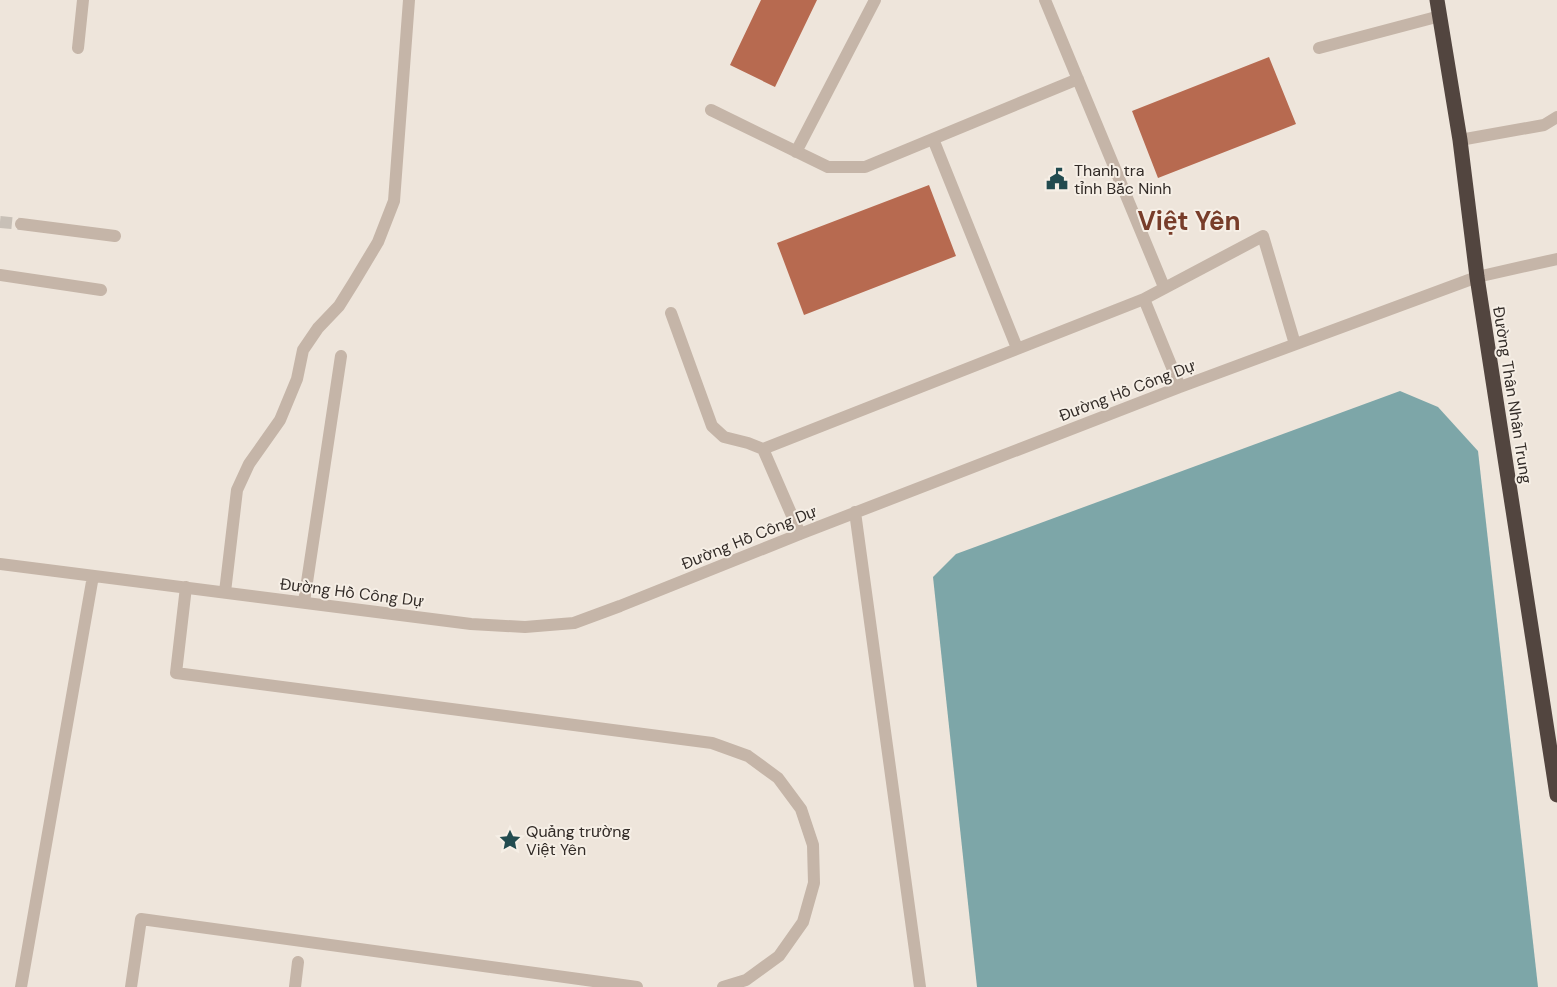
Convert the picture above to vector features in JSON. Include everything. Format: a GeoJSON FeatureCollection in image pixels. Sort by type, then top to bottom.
{"type":"FeatureCollection","features":[{"type":"Feature","properties":{"kind":"highway","name":"Đường Thân Nhân Trung"},"geometry":{"type":"LineString","coordinates":[[1437,0],[1460,140],[1477,277],[1557,795]]}},
{"type":"Feature","properties":{"kind":"street"},"geometry":{"type":"LineString","coordinates":[[78,48],[83,0]]}},
{"type":"Feature","properties":{"kind":"street"},"geometry":{"type":"LineString","coordinates":[[224,592],[237,490],[249,464],[280,420],[297,379],[303,350],[318,328],[339,306],[354,282],[378,242],[394,201],[409,0]]}},
{"type":"Feature","properties":{"kind":"street"},"geometry":{"type":"LineString","coordinates":[[796,152],[875,0]]}},
{"type":"Feature","properties":{"kind":"street"},"geometry":{"type":"LineString","coordinates":[[1045,0],[1164,287]]}},
{"type":"Feature","properties":{"kind":"street"},"geometry":{"type":"LineString","coordinates":[[1319,48],[1440,16]]}},
{"type":"Feature","properties":{"kind":"street"},"geometry":{"type":"LineString","coordinates":[[711,110],[828,167],[865,168],[1078,79]]}},
{"type":"Feature","properties":{"kind":"street"},"geometry":{"type":"LineString","coordinates":[[1460,140],[1544,125],[1557,117]]}},
{"type":"Feature","properties":{"kind":"street"},"geometry":{"type":"LineString","coordinates":[[933,139],[1017,348]]}},
{"type":"Feature","properties":{"kind":"street"},"geometry":{"type":"LineString","coordinates":[[21,224],[115,236]]}},
{"type":"Feature","properties":{"kind":"street"},"geometry":{"type":"LineString","coordinates":[[671,312],[712,426],[724,438],[748,443],[763,449],[1144,299],[1263,236],[1295,344]]}},
{"type":"Feature","properties":{"kind":"street","name":"Đường Hồ Công Dự"},"geometry":{"type":"LineString","coordinates":[[0,564],[471,624],[525,627],[574,623],[1180,386],[1477,277],[1557,260]]}},
{"type":"Feature","properties":{"kind":"street"},"geometry":{"type":"LineString","coordinates":[[0,275],[101,290]]}},
{"type":"Feature","properties":{"kind":"street"},"geometry":{"type":"LineString","coordinates":[[1144,299],[1180,386]]}},
{"type":"Feature","properties":{"kind":"street"},"geometry":{"type":"LineString","coordinates":[[304,602],[340,356]]}},
{"type":"Feature","properties":{"kind":"street"},"geometry":{"type":"LineString","coordinates":[[763,449],[800,534]]}},
{"type":"Feature","properties":{"kind":"street"},"geometry":{"type":"LineString","coordinates":[[856,512],[920,987]]}},
{"type":"Feature","properties":{"kind":"street"},"geometry":{"type":"LineString","coordinates":[[21,987],[93,576]]}},
{"type":"Feature","properties":{"kind":"street"},"geometry":{"type":"LineString","coordinates":[[186,587],[176,673],[712,743],[748,756],[756,761],[778,778],[801,809],[813,845],[814,883],[803,922],[779,956],[746,980],[723,987]]}},
{"type":"Feature","properties":{"kind":"street"},"geometry":{"type":"LineString","coordinates":[[131,987],[141,919],[637,987]]}},
{"type":"Feature","properties":{"kind":"street"},"geometry":{"type":"LineString","coordinates":[[294,987],[298,962]]}},
{"type":"Feature","properties":{"kind":"water"},"geometry":{"type":"Polygon","coordinates":[[[1400,391],[1438,407],[1478,451],[1538,987],[977,987],[933,577],[956,554],[1400,391]]]}},
{"type":"Feature","properties":{"kind":"building"},"geometry":{"type":"Polygon","coordinates":[[[761,0],[817,0],[775,87],[730,65],[761,0]]]}},
{"type":"Feature","properties":{"kind":"building"},"geometry":{"type":"Polygon","coordinates":[[[1269,57],[1296,124],[1158,178],[1132,111],[1269,57]]]}},
{"type":"Feature","properties":{"kind":"building"},"geometry":{"type":"Polygon","coordinates":[[[929,185],[956,256],[804,315],[777,243],[929,185]]]}},
{"type":"Feature","properties":{"kind":"tunnel"},"geometry":{"type":"LineString","coordinates":[[0,222],[21,224]]}},
{"type":"Feature","properties":{"kind":"place","name":"Thanh tra tỉnh Bắc Ninh"},"geometry":{"type":"Point","coordinates":[1057,179]}},
{"type":"Feature","properties":{"kind":"place","name":"Quảng trường Việt Yên"},"geometry":{"type":"Point","coordinates":[510,840]}},
{"type":"Feature","properties":{"kind":"district","name":"Việt Yên"},"geometry":{"type":"Point","coordinates":[1189,221]}}]}
